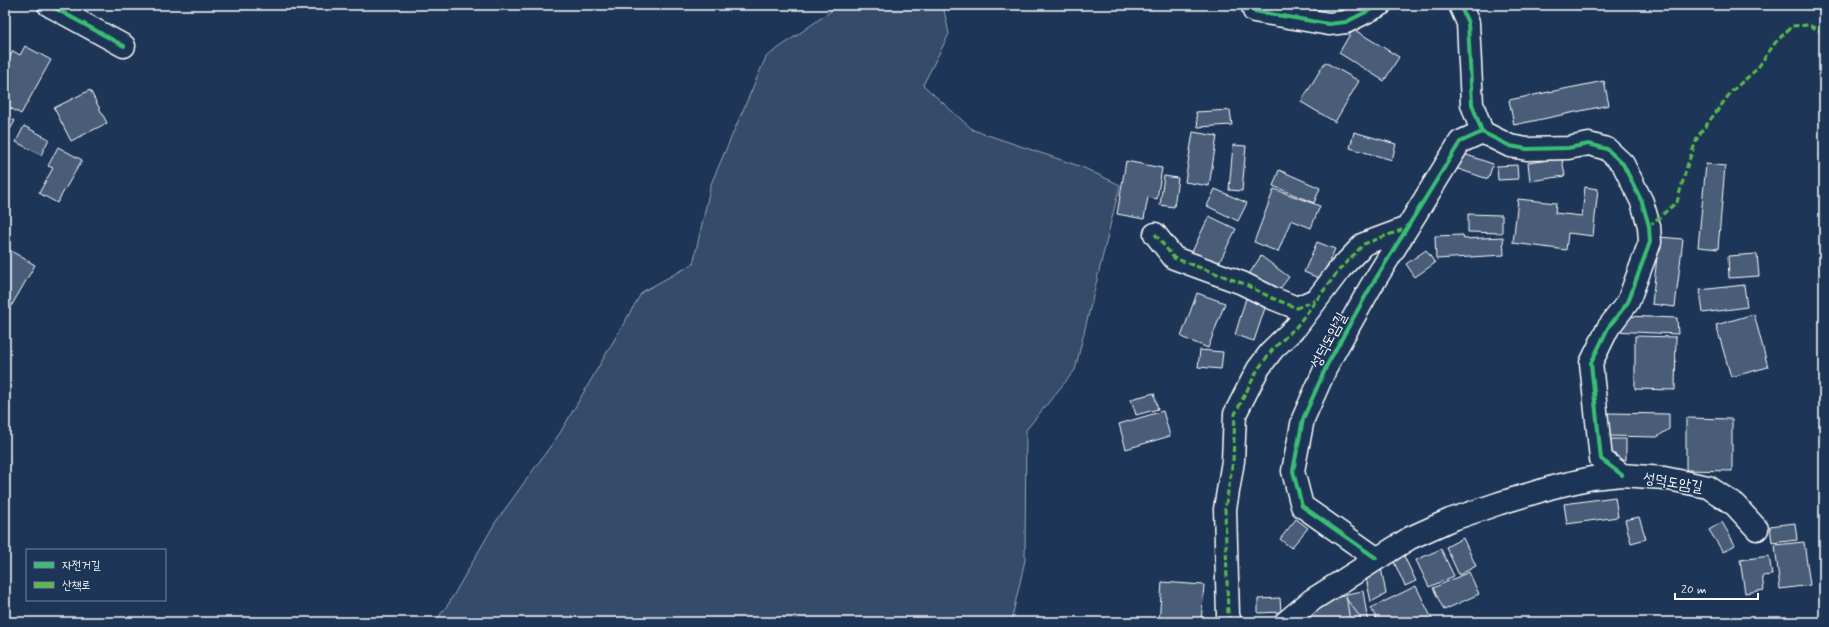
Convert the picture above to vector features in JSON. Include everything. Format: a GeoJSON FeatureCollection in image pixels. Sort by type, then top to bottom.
{"type":"FeatureCollection","features":[{"type":"Feature","properties":{"kind":"street"},"geometry":{"type":"LineString","coordinates":[[49,5],[124,46]]}},
{"type":"Feature","properties":{"kind":"street"},"geometry":{"type":"LineString","coordinates":[[1253,5],[1254,11],[1329,24],[1346,22],[1380,5]]}},
{"type":"Feature","properties":{"kind":"street"},"geometry":{"type":"LineString","coordinates":[[1460,5],[1468,23],[1472,104],[1482,132]]}},
{"type":"Feature","properties":{"kind":"street","name":"성덕도암길"},"geometry":{"type":"LineString","coordinates":[[1376,558],[1302,506],[1293,471],[1303,419],[1327,365],[1370,288],[1460,142],[1482,132],[1510,146],[1527,149],[1568,148],[1589,144],[1607,149],[1623,164],[1642,202],[1649,226],[1650,242],[1628,302],[1608,328],[1591,363],[1601,459],[1622,475]]}},
{"type":"Feature","properties":{"kind":"street","name":"성덕도암길"},"geometry":{"type":"LineString","coordinates":[[1230,622],[1228,615],[1225,509],[1233,461],[1235,414],[1258,369],[1273,349],[1296,327],[1340,269],[1364,244],[1407,228]]}},
{"type":"Feature","properties":{"kind":"street"},"geometry":{"type":"LineString","coordinates":[[1155,234],[1174,258],[1242,283],[1272,298],[1297,308],[1315,300]]}},
{"type":"Feature","properties":{"kind":"street","name":"성덕도암길"},"geometry":{"type":"LineString","coordinates":[[1286,622],[1312,600],[1376,558],[1410,538],[1450,520],[1500,503],[1553,487],[1592,478],[1622,475],[1664,478],[1708,487],[1735,505],[1757,529]]}},
{"type":"Feature","properties":{"kind":"shaded area"},"geometry":{"type":"Polygon","coordinates":[[[834,5],[943,5],[949,34],[923,85],[973,130],[1082,167],[1120,185],[1075,370],[1026,430],[1025,560],[1011,622],[435,622],[449,603],[495,523],[560,433],[642,292],[693,264],[711,184],[766,57],[831,11],[834,5]]]}},
{"type":"Feature","properties":{"kind":"building"},"geometry":{"type":"Polygon","coordinates":[[[1353,29],[1399,57],[1384,81],[1339,53],[1353,29]]]}},
{"type":"Feature","properties":{"kind":"building"},"geometry":{"type":"Polygon","coordinates":[[[25,46],[51,60],[21,114],[5,105],[5,66],[13,51],[20,55],[25,46]]]}},
{"type":"Feature","properties":{"kind":"building"},"geometry":{"type":"Polygon","coordinates":[[[1325,62],[1359,81],[1335,122],[1301,102],[1325,62]]]}},
{"type":"Feature","properties":{"kind":"building"},"geometry":{"type":"Polygon","coordinates":[[[1604,81],[1609,105],[1514,125],[1509,100],[1604,81]]]}},
{"type":"Feature","properties":{"kind":"building"},"geometry":{"type":"Polygon","coordinates":[[[90,90],[107,123],[71,141],[54,108],[90,90]]]}},
{"type":"Feature","properties":{"kind":"building"},"geometry":{"type":"Polygon","coordinates":[[[1230,110],[1232,125],[1198,127],[1196,112],[1230,110]]]}},
{"type":"Feature","properties":{"kind":"building"},"geometry":{"type":"Polygon","coordinates":[[[5,115],[15,121],[5,138],[5,115]]]}},
{"type":"Feature","properties":{"kind":"building"},"geometry":{"type":"Polygon","coordinates":[[[24,126],[49,139],[41,155],[16,142],[24,126]]]}},
{"type":"Feature","properties":{"kind":"building"},"geometry":{"type":"Polygon","coordinates":[[[1193,132],[1217,136],[1209,186],[1185,182],[1193,132]]]}},
{"type":"Feature","properties":{"kind":"building"},"geometry":{"type":"Polygon","coordinates":[[[1354,132],[1396,144],[1392,160],[1350,148],[1354,132]]]}},
{"type":"Feature","properties":{"kind":"building"},"geometry":{"type":"Polygon","coordinates":[[[1233,145],[1246,146],[1242,191],[1229,190],[1233,145]]]}},
{"type":"Feature","properties":{"kind":"building"},"geometry":{"type":"Polygon","coordinates":[[[58,147],[82,160],[57,203],[39,193],[53,168],[48,166],[58,147]]]}},
{"type":"Feature","properties":{"kind":"building"},"geometry":{"type":"Polygon","coordinates":[[[1461,153],[1493,164],[1488,179],[1455,168],[1461,153]]]}},
{"type":"Feature","properties":{"kind":"building"},"geometry":{"type":"Polygon","coordinates":[[[1562,158],[1565,176],[1530,181],[1528,163],[1562,158]]]}},
{"type":"Feature","properties":{"kind":"building"},"geometry":{"type":"Polygon","coordinates":[[[1126,161],[1162,168],[1157,199],[1148,197],[1144,219],[1117,214],[1126,161]]]}},
{"type":"Feature","properties":{"kind":"building"},"geometry":{"type":"Polygon","coordinates":[[[1706,164],[1725,166],[1718,249],[1698,247],[1706,164]]]}},
{"type":"Feature","properties":{"kind":"building"},"geometry":{"type":"Polygon","coordinates":[[[1517,165],[1518,179],[1498,180],[1497,166],[1517,165]]]}},
{"type":"Feature","properties":{"kind":"building"},"geometry":{"type":"Polygon","coordinates":[[[1279,170],[1320,188],[1314,203],[1273,186],[1279,170]]]}},
{"type":"Feature","properties":{"kind":"building"},"geometry":{"type":"Polygon","coordinates":[[[1164,176],[1178,178],[1174,207],[1160,205],[1164,176]]]}},
{"type":"Feature","properties":{"kind":"building"},"geometry":{"type":"Polygon","coordinates":[[[1585,187],[1598,189],[1593,236],[1568,233],[1566,250],[1513,243],[1518,199],[1556,203],[1555,213],[1582,216],[1585,187]]]}},
{"type":"Feature","properties":{"kind":"building"},"geometry":{"type":"Polygon","coordinates":[[[1215,189],[1247,203],[1238,221],[1207,206],[1215,189]]]}},
{"type":"Feature","properties":{"kind":"building"},"geometry":{"type":"Polygon","coordinates":[[[1274,189],[1320,206],[1311,228],[1291,220],[1278,252],[1254,242],[1274,189]]]}},
{"type":"Feature","properties":{"kind":"building"},"geometry":{"type":"Polygon","coordinates":[[[1468,214],[1502,215],[1502,233],[1468,232],[1468,214]]]}},
{"type":"Feature","properties":{"kind":"building"},"geometry":{"type":"Polygon","coordinates":[[[1209,216],[1236,229],[1217,267],[1191,254],[1209,216]]]}},
{"type":"Feature","properties":{"kind":"building"},"geometry":{"type":"Polygon","coordinates":[[[1463,235],[1464,239],[1503,237],[1504,255],[1436,259],[1435,236],[1463,235]]]}},
{"type":"Feature","properties":{"kind":"building"},"geometry":{"type":"Polygon","coordinates":[[[1659,237],[1683,239],[1675,307],[1652,304],[1659,237]]]}},
{"type":"Feature","properties":{"kind":"building"},"geometry":{"type":"Polygon","coordinates":[[[1317,242],[1335,249],[1321,279],[1304,272],[1317,242]]]}},
{"type":"Feature","properties":{"kind":"building"},"geometry":{"type":"Polygon","coordinates":[[[6,248],[35,265],[5,317],[5,251],[6,248]]]}},
{"type":"Feature","properties":{"kind":"building"},"geometry":{"type":"Polygon","coordinates":[[[1426,250],[1435,263],[1415,277],[1406,264],[1426,250]]]}},
{"type":"Feature","properties":{"kind":"building"},"geometry":{"type":"Polygon","coordinates":[[[1757,254],[1759,276],[1729,278],[1728,256],[1757,254]]]}},
{"type":"Feature","properties":{"kind":"building"},"geometry":{"type":"Polygon","coordinates":[[[1261,256],[1289,277],[1276,294],[1249,274],[1261,256]]]}},
{"type":"Feature","properties":{"kind":"building"},"geometry":{"type":"Polygon","coordinates":[[[1744,285],[1747,307],[1703,313],[1700,290],[1744,285]]]}},
{"type":"Feature","properties":{"kind":"building"},"geometry":{"type":"Polygon","coordinates":[[[1197,293],[1225,303],[1208,348],[1181,337],[1197,293]]]}},
{"type":"Feature","properties":{"kind":"building"},"geometry":{"type":"Polygon","coordinates":[[[1246,298],[1266,305],[1254,341],[1235,335],[1246,298]]]}},
{"type":"Feature","properties":{"kind":"building"},"geometry":{"type":"Polygon","coordinates":[[[1754,314],[1768,367],[1731,377],[1716,325],[1754,314]]]}},
{"type":"Feature","properties":{"kind":"building"},"geometry":{"type":"Polygon","coordinates":[[[1624,316],[1677,318],[1678,334],[1611,331],[1624,316]]]}},
{"type":"Feature","properties":{"kind":"building"},"geometry":{"type":"Polygon","coordinates":[[[1635,336],[1676,337],[1675,390],[1635,389],[1635,336]]]}},
{"type":"Feature","properties":{"kind":"building"},"geometry":{"type":"Polygon","coordinates":[[[1200,350],[1223,352],[1221,369],[1198,367],[1200,350]]]}},
{"type":"Feature","properties":{"kind":"building"},"geometry":{"type":"Polygon","coordinates":[[[1154,393],[1158,409],[1136,415],[1131,399],[1154,393]]]}},
{"type":"Feature","properties":{"kind":"building"},"geometry":{"type":"Polygon","coordinates":[[[1163,411],[1170,436],[1126,449],[1119,424],[1163,411]]]}},
{"type":"Feature","properties":{"kind":"building"},"geometry":{"type":"Polygon","coordinates":[[[1608,413],[1669,414],[1669,429],[1657,437],[1608,436],[1608,413]]]}},
{"type":"Feature","properties":{"kind":"building"},"geometry":{"type":"Polygon","coordinates":[[[1686,418],[1732,419],[1732,471],[1686,470],[1686,418]]]}},
{"type":"Feature","properties":{"kind":"building"},"geometry":{"type":"Polygon","coordinates":[[[1610,439],[1626,439],[1626,460],[1610,460],[1610,439]]]}},
{"type":"Feature","properties":{"kind":"building"},"geometry":{"type":"Polygon","coordinates":[[[1615,497],[1618,517],[1567,524],[1564,504],[1615,497]]]}},
{"type":"Feature","properties":{"kind":"building"},"geometry":{"type":"Polygon","coordinates":[[[1639,517],[1646,539],[1631,543],[1625,520],[1639,517]]]}},
{"type":"Feature","properties":{"kind":"building"},"geometry":{"type":"Polygon","coordinates":[[[1296,519],[1308,528],[1291,548],[1280,539],[1296,519]]]}},
{"type":"Feature","properties":{"kind":"building"},"geometry":{"type":"Polygon","coordinates":[[[1722,522],[1735,545],[1723,552],[1709,530],[1722,522]]]}},
{"type":"Feature","properties":{"kind":"building"},"geometry":{"type":"Polygon","coordinates":[[[1795,523],[1797,540],[1772,543],[1770,526],[1795,523]]]}},
{"type":"Feature","properties":{"kind":"building"},"geometry":{"type":"Polygon","coordinates":[[[1463,538],[1476,566],[1459,575],[1446,547],[1463,538]]]}},
{"type":"Feature","properties":{"kind":"building"},"geometry":{"type":"Polygon","coordinates":[[[1804,542],[1810,585],[1780,589],[1775,545],[1804,542]]]}},
{"type":"Feature","properties":{"kind":"building"},"geometry":{"type":"Polygon","coordinates":[[[1441,549],[1454,576],[1429,587],[1416,560],[1441,549]]]}},
{"type":"Feature","properties":{"kind":"building"},"geometry":{"type":"Polygon","coordinates":[[[1404,556],[1416,581],[1405,586],[1393,560],[1404,556]]]}},
{"type":"Feature","properties":{"kind":"building"},"geometry":{"type":"Polygon","coordinates":[[[1769,556],[1772,575],[1762,576],[1764,590],[1745,593],[1740,560],[1769,556]]]}},
{"type":"Feature","properties":{"kind":"building"},"geometry":{"type":"Polygon","coordinates":[[[1380,562],[1386,594],[1371,602],[1365,573],[1380,562]]]}},
{"type":"Feature","properties":{"kind":"building"},"geometry":{"type":"Polygon","coordinates":[[[1469,572],[1479,594],[1444,610],[1433,588],[1469,572]]]}},
{"type":"Feature","properties":{"kind":"building"},"geometry":{"type":"Polygon","coordinates":[[[1162,582],[1204,585],[1201,622],[1159,622],[1162,582]]]}},
{"type":"Feature","properties":{"kind":"building"},"geometry":{"type":"Polygon","coordinates":[[[1416,586],[1432,619],[1424,622],[1378,622],[1371,608],[1416,586]]]}},
{"type":"Feature","properties":{"kind":"building"},"geometry":{"type":"Polygon","coordinates":[[[1363,591],[1368,622],[1350,622],[1346,594],[1363,591]]]}},
{"type":"Feature","properties":{"kind":"building"},"geometry":{"type":"Polygon","coordinates":[[[1341,592],[1361,618],[1356,622],[1305,622],[1304,620],[1341,592]]]}},
{"type":"Feature","properties":{"kind":"building"},"geometry":{"type":"Polygon","coordinates":[[[1280,598],[1281,612],[1258,613],[1258,599],[1280,598]]]}},
{"type":"Feature","properties":{"kind":"building"},"geometry":{"type":"Polygon","coordinates":[[[1466,619],[1499,622],[1466,622],[1466,619]]]}},
{"type":"Feature","properties":{"kind":"marked path"},"geometry":{"type":"LineString","coordinates":[[1649,226],[1677,202],[1688,163],[1698,136],[1732,91],[1757,69],[1775,43],[1792,26],[1809,25],[1824,33]]}},
{"type":"Feature","properties":{"kind":"marked path"},"geometry":{"type":"LineString","coordinates":[[1230,622],[1228,615],[1225,509],[1233,461],[1235,414],[1258,369],[1273,349],[1296,327],[1340,269],[1364,244],[1407,228]]}},
{"type":"Feature","properties":{"kind":"marked path"},"geometry":{"type":"LineString","coordinates":[[1155,234],[1174,258],[1242,283],[1272,298],[1297,308],[1315,300]]}},
{"type":"Feature","properties":{"kind":"cycle path"},"geometry":{"type":"LineString","coordinates":[[49,5],[124,46]]}},
{"type":"Feature","properties":{"kind":"cycle path"},"geometry":{"type":"LineString","coordinates":[[1253,5],[1254,11],[1329,24],[1346,22],[1380,5]]}},
{"type":"Feature","properties":{"kind":"cycle path"},"geometry":{"type":"LineString","coordinates":[[1460,5],[1468,23],[1472,104],[1482,132],[1510,146],[1527,149],[1568,148],[1589,144],[1607,149],[1623,164],[1642,202],[1649,226],[1650,242],[1628,302],[1608,328],[1591,363],[1601,459],[1622,475]]}},
{"type":"Feature","properties":{"kind":"cycle path"},"geometry":{"type":"LineString","coordinates":[[1376,558],[1302,506],[1293,471],[1303,419],[1327,365],[1370,288],[1460,142],[1482,132]]}}]}
